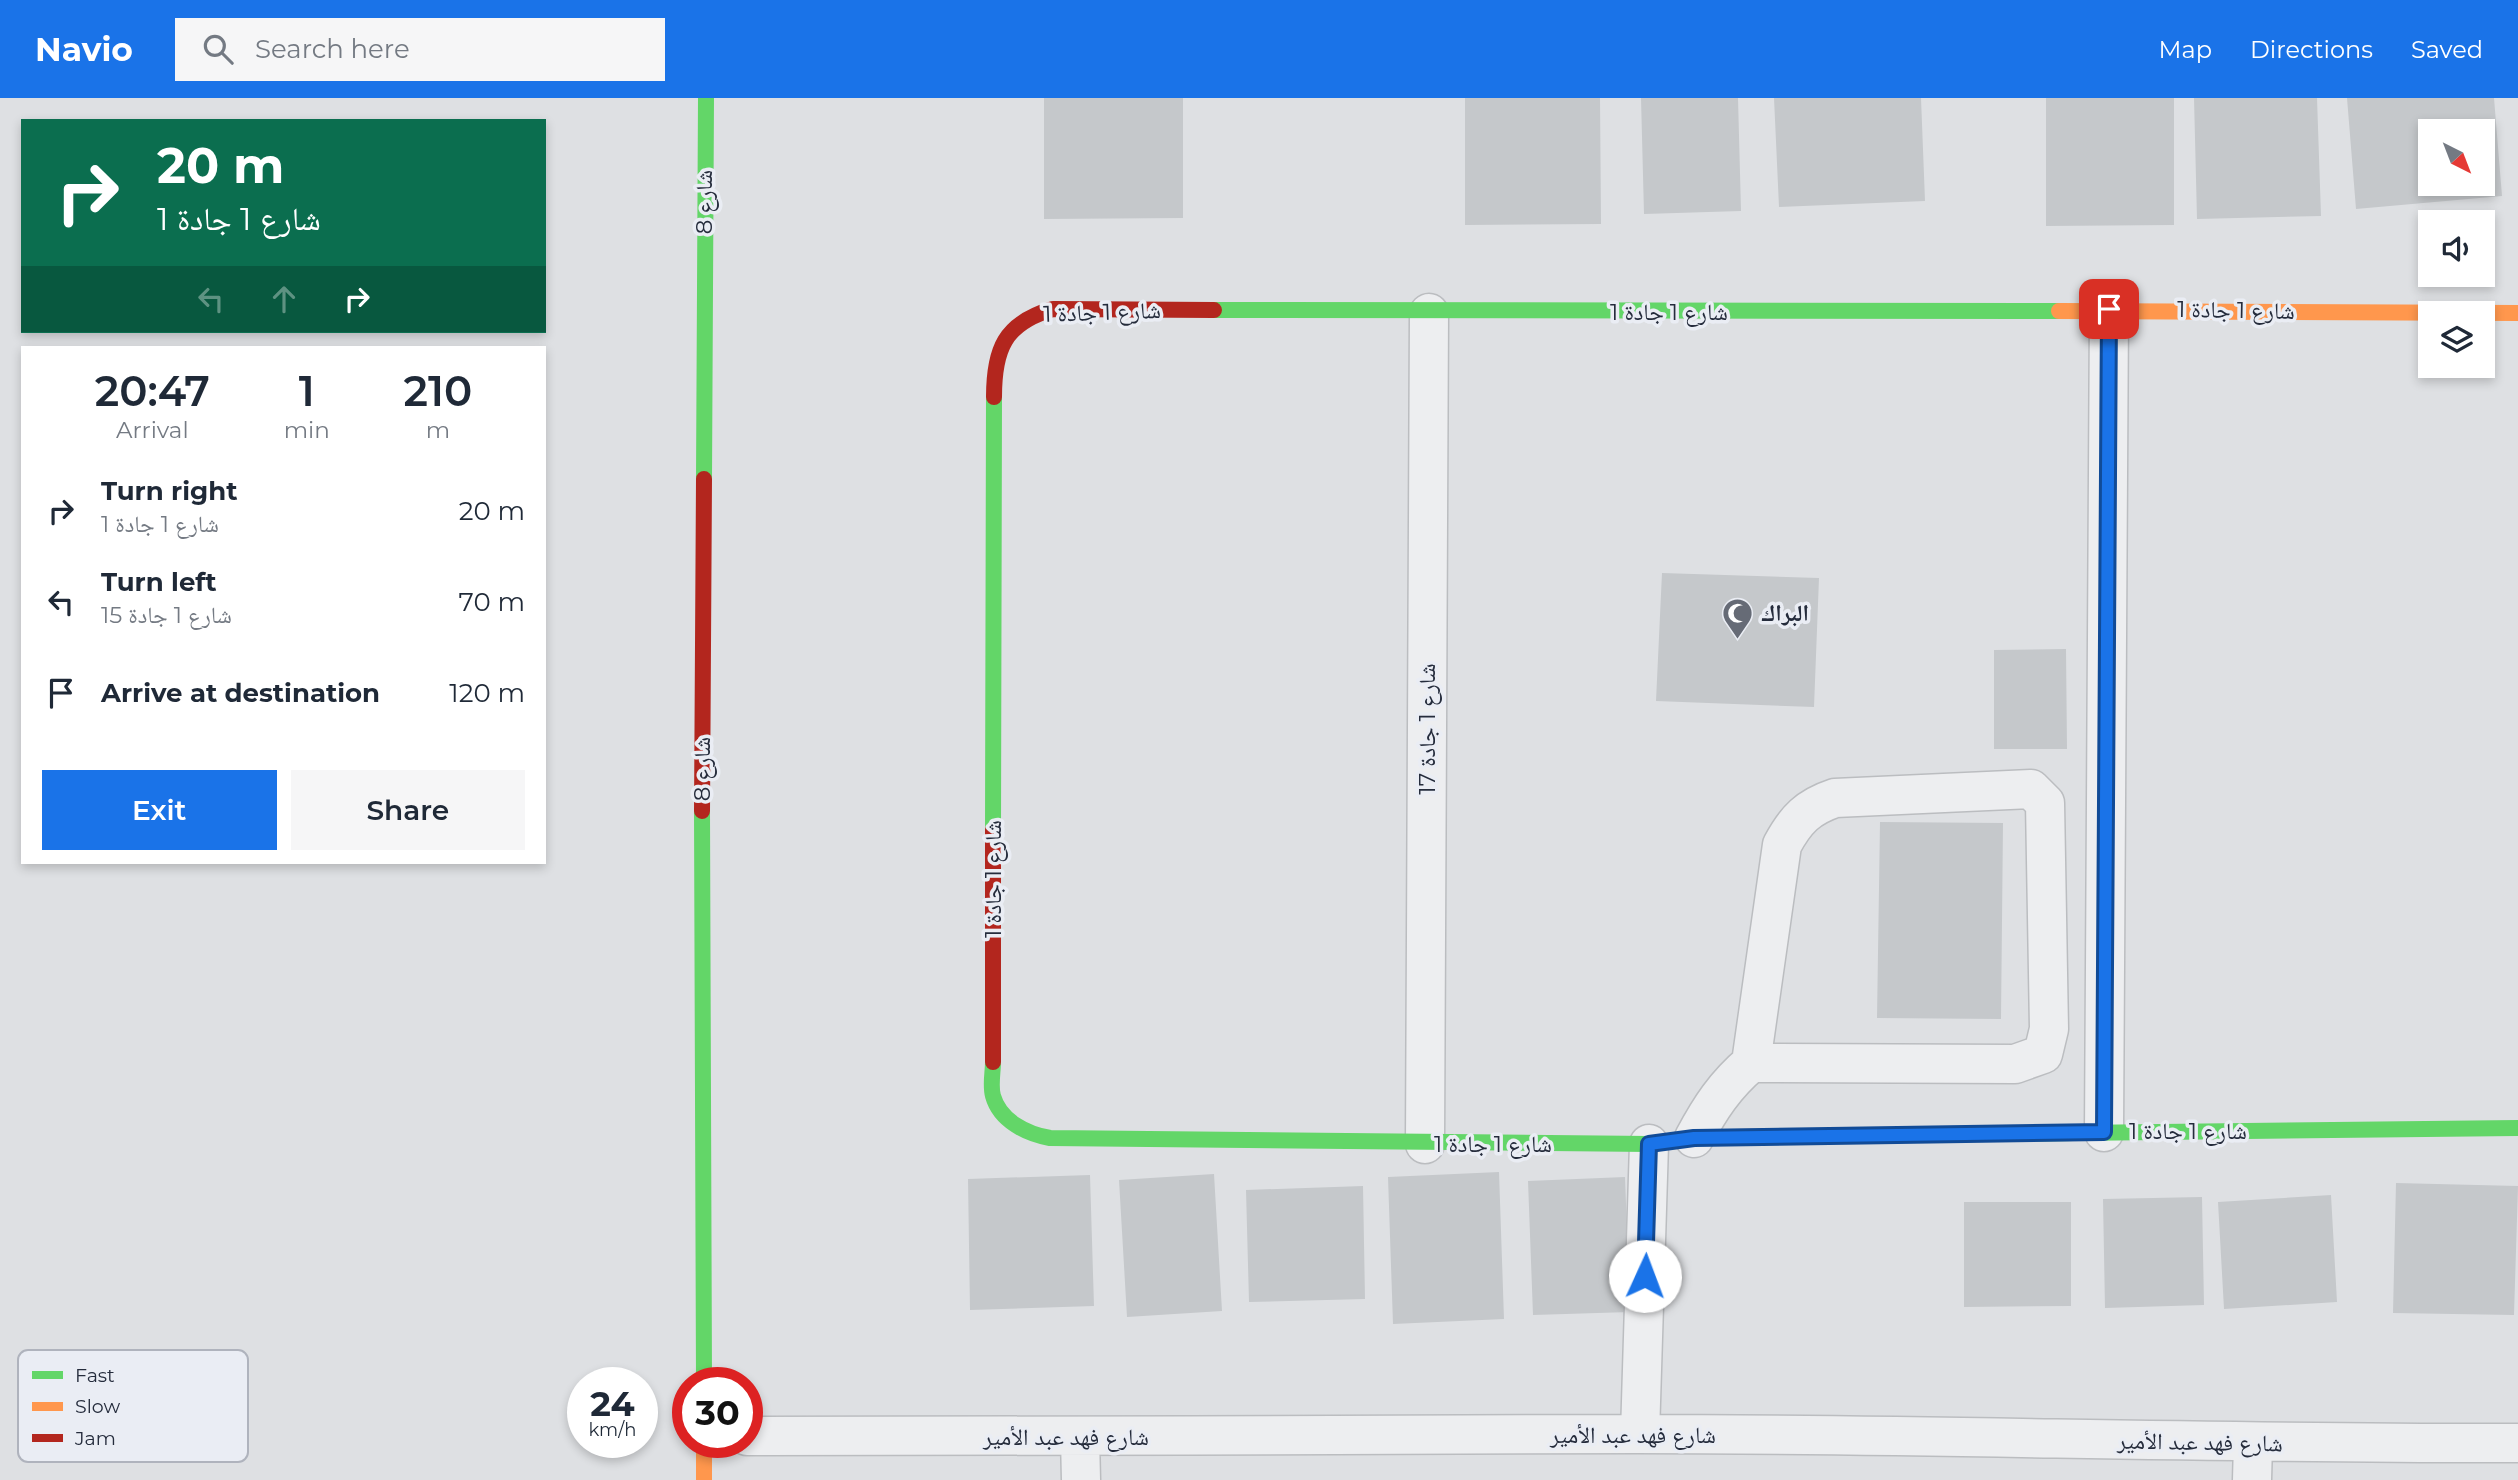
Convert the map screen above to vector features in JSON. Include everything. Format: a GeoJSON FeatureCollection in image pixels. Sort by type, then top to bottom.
{"type":"FeatureCollection","features":[{"type":"Feature","properties":{"kind":"street","name":"شارع 8"},"geometry":{"type":"LineString","coordinates":[[704,1367],[701,974],[706,98]]}},
{"type":"Feature","properties":{"kind":"street","name":"شارع 8"},"geometry":{"type":"LineString","coordinates":[[688,110],[704,156]]}},
{"type":"Feature","properties":{"kind":"street","name":"شارع 1 جادة 1"},"geometry":{"type":"LineString","coordinates":[[2518,313],[2109,309],[1429,313],[1053,309],[1031,314],[1013,327],[1000,344],[993,379],[993,1096],[1001,1112],[1023,1131],[1050,1138],[1425,1144],[1649,1144],[1694,1138],[2518,1129]]}},
{"type":"Feature","properties":{"kind":"street"},"geometry":{"type":"LineString","coordinates":[[2104,1132],[2109,309]]}},
{"type":"Feature","properties":{"kind":"street","name":"شارع 1 جادة 17"},"geometry":{"type":"LineString","coordinates":[[1425,1144],[1429,313]]}},
{"type":"Feature","properties":{"kind":"street"},"geometry":{"type":"LineString","coordinates":[[1694,1138],[1711,1105],[1729,1082],[1751,1063],[2015,1064],[2043,1054],[2049,1029],[2045,803],[2031,789],[2005,789],[1835,798],[1811,806],[1793,824],[1782,845],[1751,1063]]}},
{"type":"Feature","properties":{"kind":"street"},"geometry":{"type":"LineString","coordinates":[[1640,1434],[1649,1144]]}},
{"type":"Feature","properties":{"kind":"street","name":"شارع فهد عبد الأمير"},"geometry":{"type":"LineString","coordinates":[[763,1436],[1080,1438],[1640,1434],[2253,1462],[2518,1443]]}},
{"type":"Feature","properties":{"kind":"street"},"geometry":{"type":"LineString","coordinates":[[1080,1438],[1081,1480]]}},
{"type":"Feature","properties":{"kind":"street"},"geometry":{"type":"LineString","coordinates":[[704,1458],[704,1480]]}},
{"type":"Feature","properties":{"kind":"building"},"geometry":{"type":"Polygon","coordinates":[[[1044,98],[1183,98],[1183,218],[1044,219],[1044,98]]]}},
{"type":"Feature","properties":{"kind":"building"},"geometry":{"type":"Polygon","coordinates":[[[1465,98],[1600,98],[1601,224],[1465,225],[1465,98]]]}},
{"type":"Feature","properties":{"kind":"building"},"geometry":{"type":"Polygon","coordinates":[[[1641,98],[1738,98],[1741,211],[1644,214],[1641,98]]]}},
{"type":"Feature","properties":{"kind":"building"},"geometry":{"type":"Polygon","coordinates":[[[1774,98],[1921,98],[1925,201],[1779,207],[1774,98]]]}},
{"type":"Feature","properties":{"kind":"building"},"geometry":{"type":"Polygon","coordinates":[[[2046,98],[2174,98],[2174,225],[2046,226],[2046,98]]]}},
{"type":"Feature","properties":{"kind":"building"},"geometry":{"type":"Polygon","coordinates":[[[2194,98],[2317,98],[2321,216],[2197,219],[2194,98]]]}},
{"type":"Feature","properties":{"kind":"building"},"geometry":{"type":"Polygon","coordinates":[[[2347,98],[2494,98],[2496,119],[2418,119],[2418,196],[2496,196],[2496,122],[2502,196],[2356,209],[2347,98]]]}},
{"type":"Feature","properties":{"kind":"building","name":"البراك"},"geometry":{"type":"Polygon","coordinates":[[[1662,573],[1819,578],[1814,707],[1656,701],[1662,573]]]}},
{"type":"Feature","properties":{"kind":"building"},"geometry":{"type":"Polygon","coordinates":[[[2066,649],[2067,749],[1994,749],[1994,650],[2066,649]]]}},
{"type":"Feature","properties":{"kind":"building"},"geometry":{"type":"Polygon","coordinates":[[[1880,822],[2003,823],[2001,1019],[1877,1018],[1880,822]]]}},
{"type":"Feature","properties":{"kind":"building"},"geometry":{"type":"Polygon","coordinates":[[[1499,1172],[1504,1319],[1393,1324],[1388,1177],[1499,1172]]]}},
{"type":"Feature","properties":{"kind":"building"},"geometry":{"type":"Polygon","coordinates":[[[1214,1174],[1222,1311],[1127,1317],[1119,1180],[1214,1174]]]}},
{"type":"Feature","properties":{"kind":"building"},"geometry":{"type":"Polygon","coordinates":[[[1090,1175],[1094,1306],[970,1310],[968,1179],[1090,1175]]]}},
{"type":"Feature","properties":{"kind":"building"},"geometry":{"type":"Polygon","coordinates":[[[1625,1177],[1630,1312],[1533,1315],[1528,1181],[1625,1177]]]}},
{"type":"Feature","properties":{"kind":"building"},"geometry":{"type":"Polygon","coordinates":[[[2396,1183],[2518,1186],[2514,1315],[2393,1313],[2396,1183]]]}},
{"type":"Feature","properties":{"kind":"building"},"geometry":{"type":"Polygon","coordinates":[[[1363,1186],[1365,1299],[1249,1302],[1246,1190],[1363,1186]]]}},
{"type":"Feature","properties":{"kind":"building"},"geometry":{"type":"Polygon","coordinates":[[[2331,1195],[2337,1302],[2224,1309],[2218,1202],[2331,1195]]]}},
{"type":"Feature","properties":{"kind":"building"},"geometry":{"type":"Polygon","coordinates":[[[2202,1197],[2204,1305],[2105,1308],[2103,1199],[2202,1197]]]}},
{"type":"Feature","properties":{"kind":"building"},"geometry":{"type":"Polygon","coordinates":[[[1964,1202],[2071,1202],[2071,1306],[1964,1307],[1964,1202]]]}},
{"type":"Feature","properties":{"kind":"traffic: fast"},"geometry":{"type":"LineString","coordinates":[[704,479],[706,98]]}},
{"type":"Feature","properties":{"kind":"traffic: fast"},"geometry":{"type":"LineString","coordinates":[[1214,310],[2059,311]]}},
{"type":"Feature","properties":{"kind":"traffic: fast"},"geometry":{"type":"LineString","coordinates":[[993,830],[994,397]]}},
{"type":"Feature","properties":{"kind":"traffic: fast"},"geometry":{"type":"LineString","coordinates":[[702,811],[704,1367]]}},
{"type":"Feature","properties":{"kind":"traffic: fast"},"geometry":{"type":"LineString","coordinates":[[993,1062],[992,1092],[1002,1113],[1024,1130],[1050,1138],[1649,1144],[1694,1138],[1736,1137]]}},
{"type":"Feature","properties":{"kind":"traffic: fast"},"geometry":{"type":"LineString","coordinates":[[1984,1134],[2518,1128]]}},
{"type":"Feature","properties":{"kind":"traffic: slow"},"geometry":{"type":"LineString","coordinates":[[2059,311],[2518,313]]}},
{"type":"Feature","properties":{"kind":"traffic: slow"},"geometry":{"type":"LineString","coordinates":[[1736,1137],[1984,1134]]}},
{"type":"Feature","properties":{"kind":"traffic: slow"},"geometry":{"type":"LineString","coordinates":[[704,1458],[704,1480]]}},
{"type":"Feature","properties":{"kind":"traffic: jam"},"geometry":{"type":"LineString","coordinates":[[994,397],[996,365],[1005,341],[1023,322],[1036,315],[1053,309],[1214,310]]}},
{"type":"Feature","properties":{"kind":"traffic: jam"},"geometry":{"type":"LineString","coordinates":[[702,811],[704,479]]}},
{"type":"Feature","properties":{"kind":"traffic: jam"},"geometry":{"type":"LineString","coordinates":[[993,830],[993,1062]]}},
{"type":"Feature","properties":{"kind":"place","name":"البراك"},"geometry":{"type":"Point","coordinates":[1738,640]}},
{"type":"Feature","properties":{"kind":"route"},"geometry":{"type":"LineString","coordinates":[[1645,1276],[1649,1144],[1694,1138],[2104,1132],[2109,309]]}}]}
